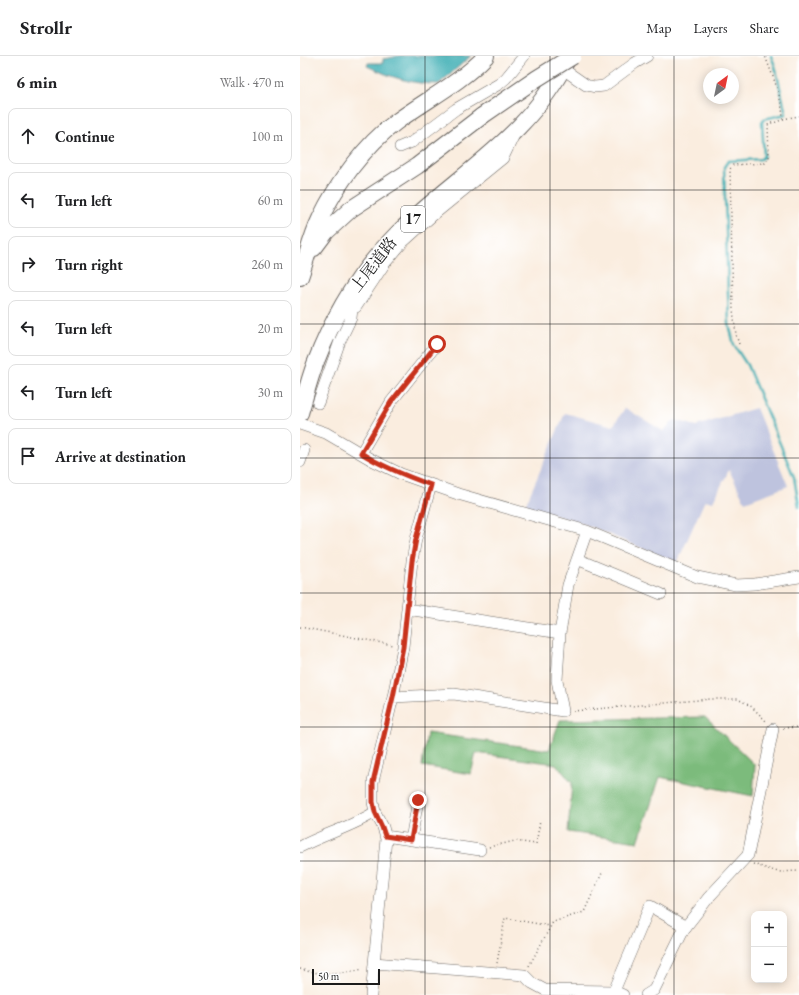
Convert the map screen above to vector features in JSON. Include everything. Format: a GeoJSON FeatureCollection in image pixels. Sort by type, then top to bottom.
{"type":"FeatureCollection","features":[{"type":"Feature","properties":{"kind":"highway"},"geometry":{"type":"LineString","coordinates":[[300,277],[320,219],[340,185],[359,158],[378,137],[395,123],[448,87],[486,56]]}},
{"type":"Feature","properties":{"kind":"highway"},"geometry":{"type":"LineString","coordinates":[[306,259],[326,232],[351,209],[417,166],[482,116],[573,56]]}},
{"type":"Feature","properties":{"kind":"highway","name":"上尾道路"},"geometry":{"type":"LineString","coordinates":[[300,413],[315,364],[332,326],[345,312],[349,295],[362,275],[394,237],[410,221],[514,132],[530,116],[543,99],[566,63]]}},
{"type":"Feature","properties":{"kind":"street"},"geometry":{"type":"LineString","coordinates":[[400,147],[412,142],[456,109],[499,84],[506,78],[524,56]]}},
{"type":"Feature","properties":{"kind":"street"},"geometry":{"type":"LineString","coordinates":[[566,63],[586,85],[595,87],[604,86],[647,56]]}},
{"type":"Feature","properties":{"kind":"street"},"geometry":{"type":"LineString","coordinates":[[318,403],[340,341],[351,318],[345,312]]}},
{"type":"Feature","properties":{"kind":"street"},"geometry":{"type":"LineString","coordinates":[[361,453],[391,402],[437,344]]}},
{"type":"Feature","properties":{"kind":"street"},"geometry":{"type":"LineString","coordinates":[[300,424],[326,433],[372,460],[401,474],[458,494],[587,531],[696,578],[736,585],[755,584],[799,577]]}},
{"type":"Feature","properties":{"kind":"street"},"geometry":{"type":"LineString","coordinates":[[300,462],[304,450]]}},
{"type":"Feature","properties":{"kind":"street"},"geometry":{"type":"LineString","coordinates":[[371,995],[385,851],[385,836],[375,812],[373,802],[373,782],[403,647],[412,561],[416,539],[431,485]]}},
{"type":"Feature","properties":{"kind":"street"},"geometry":{"type":"LineString","coordinates":[[393,697],[454,694],[563,711],[556,680],[560,633],[568,585],[587,531]]}},
{"type":"Feature","properties":{"kind":"street"},"geometry":{"type":"LineString","coordinates":[[577,559],[661,594]]}},
{"type":"Feature","properties":{"kind":"street"},"geometry":{"type":"LineString","coordinates":[[407,609],[560,633]]}},
{"type":"Feature","properties":{"kind":"street"},"geometry":{"type":"LineString","coordinates":[[646,995],[654,990],[686,926],[748,855],[773,728]]}},
{"type":"Feature","properties":{"kind":"street"},"geometry":{"type":"LineString","coordinates":[[411,840],[418,800]]}},
{"type":"Feature","properties":{"kind":"street"},"geometry":{"type":"LineString","coordinates":[[300,847],[347,827],[375,812]]}},
{"type":"Feature","properties":{"kind":"street"},"geometry":{"type":"LineString","coordinates":[[385,836],[480,850]]}},
{"type":"Feature","properties":{"kind":"street"},"geometry":{"type":"LineString","coordinates":[[374,965],[524,975],[532,984],[545,990],[619,993],[650,906],[686,926]]}},
{"type":"Feature","properties":{"kind":"path"},"geometry":{"type":"LineString","coordinates":[[765,56],[780,101],[783,119]]}},
{"type":"Feature","properties":{"kind":"path"},"geometry":{"type":"LineString","coordinates":[[739,344],[736,335],[733,309],[730,169],[733,165],[765,163],[768,158],[768,125],[771,122],[777,122],[783,119],[799,116]]}},
{"type":"Feature","properties":{"kind":"path"},"geometry":{"type":"LineString","coordinates":[[300,627],[403,647]]}},
{"type":"Feature","properties":{"kind":"path"},"geometry":{"type":"LineString","coordinates":[[563,711],[710,699],[738,699],[752,707],[773,728],[799,728]]}},
{"type":"Feature","properties":{"kind":"path"},"geometry":{"type":"LineString","coordinates":[[480,850],[515,841],[536,844],[540,821]]}},
{"type":"Feature","properties":{"kind":"path"},"geometry":{"type":"LineString","coordinates":[[743,860],[778,872],[799,871]]}},
{"type":"Feature","properties":{"kind":"path"},"geometry":{"type":"LineString","coordinates":[[524,975],[553,922],[584,912],[604,871]]}},
{"type":"Feature","properties":{"kind":"path"},"geometry":{"type":"LineString","coordinates":[[495,972],[505,918],[550,926]]}},
{"type":"Feature","properties":{"kind":"path"},"geometry":{"type":"LineString","coordinates":[[300,969],[310,972],[343,973],[374,965]]}},
{"type":"Feature","properties":{"kind":"shaded area"},"geometry":{"type":"Polygon","coordinates":[[[625,408],[663,431],[675,420],[696,426],[756,408],[788,486],[745,502],[729,470],[713,502],[705,500],[677,563],[589,526],[525,506],[565,413],[613,426],[625,408]]]}},
{"type":"Feature","properties":{"kind":"green space"},"geometry":{"type":"Polygon","coordinates":[[[705,717],[755,765],[753,796],[660,777],[638,842],[568,832],[572,783],[556,764],[476,753],[471,774],[422,766],[427,733],[549,750],[560,720],[705,717]]]}},
{"type":"Feature","properties":{"kind":"water"},"geometry":{"type":"Polygon","coordinates":[[[400,56],[471,56],[439,84],[402,80],[367,66],[368,63],[383,63],[383,59],[400,56]]]}},
{"type":"Feature","properties":{"kind":"waterway"},"geometry":{"type":"LineString","coordinates":[[771,56],[775,66],[786,114],[764,119],[762,122],[764,156],[761,159],[728,161],[724,167],[729,324],[734,345],[747,365],[794,477],[799,507]]}},
{"type":"Feature","properties":{"kind":"route"},"geometry":{"type":"LineString","coordinates":[[418,800],[411,840],[385,836],[375,812],[373,802],[373,782],[403,647],[412,561],[416,539],[431,485],[401,474],[361,453],[391,402],[437,344]]}}]}
